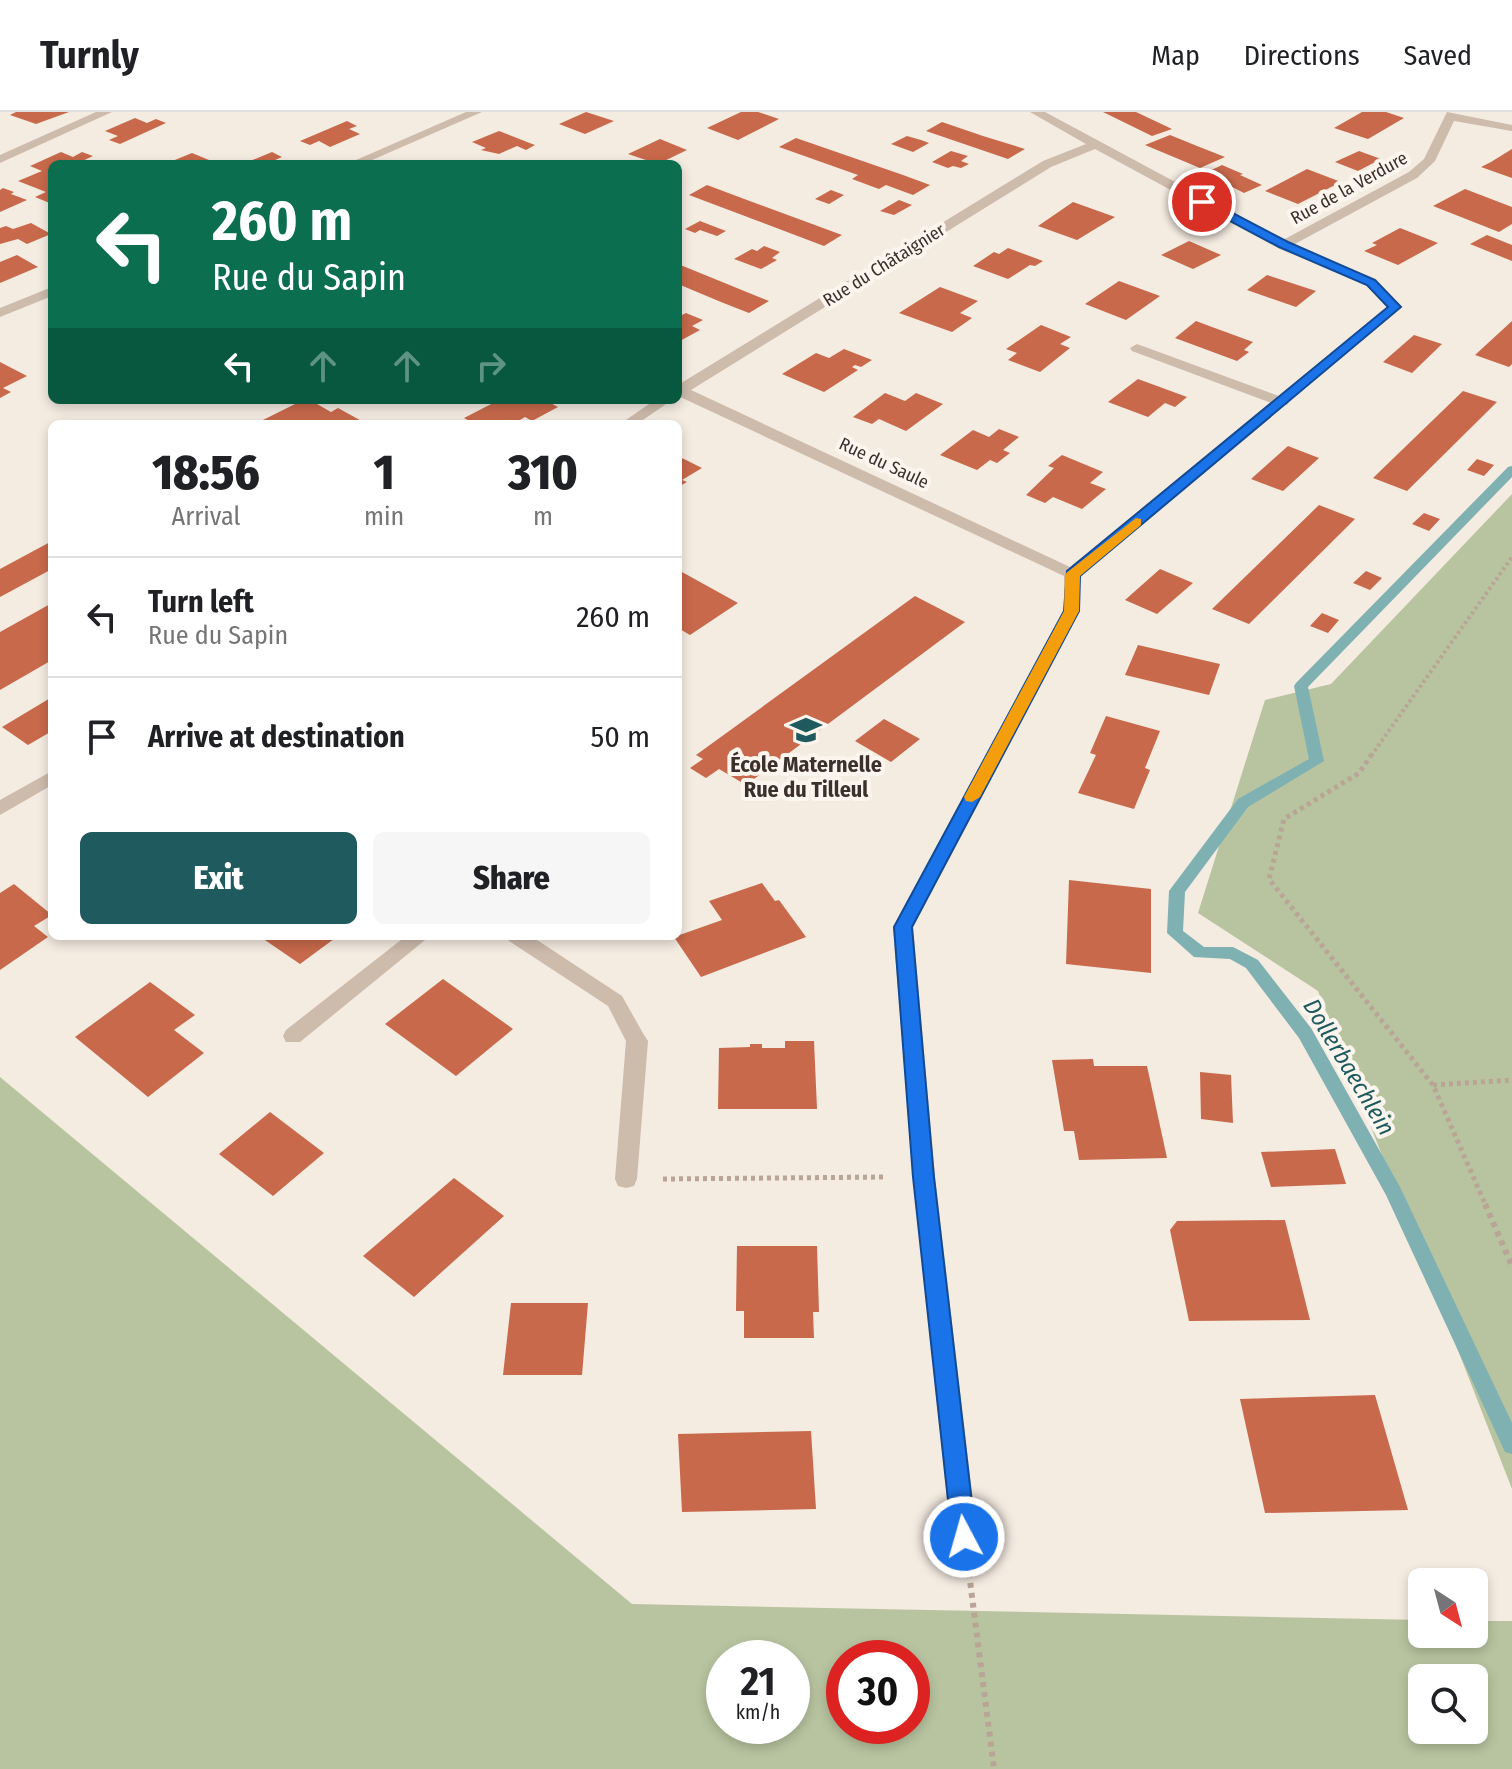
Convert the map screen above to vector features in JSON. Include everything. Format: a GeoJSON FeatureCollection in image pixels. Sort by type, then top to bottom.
{"type":"FeatureCollection","features":[{"type":"Feature","properties":{"kind":"street"},"geometry":{"type":"LineString","coordinates":[[0,159],[106,112]]}},
{"type":"Feature","properties":{"kind":"street"},"geometry":{"type":"LineString","coordinates":[[362,160],[476,112]]}},
{"type":"Feature","properties":{"kind":"street"},"geometry":{"type":"LineString","coordinates":[[964,1537],[924,1177],[903,927],[1072,611],[1072,574],[1395,307],[1371,282],[1283,245],[1036,112]]}},
{"type":"Feature","properties":{"kind":"street","name":"Rue de la Verdure"},"geometry":{"type":"LineString","coordinates":[[1283,245],[1413,175],[1429,161],[1453,114],[1512,128]]}},
{"type":"Feature","properties":{"kind":"street","name":"Rue du Châtaignier"},"geometry":{"type":"LineString","coordinates":[[682,388],[1047,164],[1094,145]]}},
{"type":"Feature","properties":{"kind":"street"},"geometry":{"type":"LineString","coordinates":[[0,313],[48,293]]}},
{"type":"Feature","properties":{"kind":"street"},"geometry":{"type":"LineString","coordinates":[[1137,348],[1282,402]]}},
{"type":"Feature","properties":{"kind":"street","name":"Rue du Saule"},"geometry":{"type":"LineString","coordinates":[[682,391],[1072,574]]}},
{"type":"Feature","properties":{"kind":"street"},"geometry":{"type":"LineString","coordinates":[[633,420],[659,404]]}},
{"type":"Feature","properties":{"kind":"street"},"geometry":{"type":"LineString","coordinates":[[0,809],[48,779]]}},
{"type":"Feature","properties":{"kind":"street"},"geometry":{"type":"LineString","coordinates":[[293,1036],[415,940]]}},
{"type":"Feature","properties":{"kind":"street"},"geometry":{"type":"LineString","coordinates":[[522,940],[615,1001],[637,1041],[626,1179]]}},
{"type":"Feature","properties":{"kind":"path"},"geometry":{"type":"LineString","coordinates":[[1512,557],[1359,773],[1284,819],[1269,879],[1433,1085],[1512,1266]]}},
{"type":"Feature","properties":{"kind":"path"},"geometry":{"type":"LineString","coordinates":[[1433,1085],[1512,1080]]}},
{"type":"Feature","properties":{"kind":"path"},"geometry":{"type":"LineString","coordinates":[[626,1179],[924,1177]]}},
{"type":"Feature","properties":{"kind":"path"},"geometry":{"type":"LineString","coordinates":[[964,1537],[994,1769]]}},
{"type":"Feature","properties":{"kind":"green space"},"geometry":{"type":"Polygon","coordinates":[[[1512,494],[1512,1489],[1318,991],[1198,913],[1265,700],[1331,684],[1512,494]]]}},
{"type":"Feature","properties":{"kind":"green space"},"geometry":{"type":"Polygon","coordinates":[[[0,1077],[632,1604],[1408,1620],[1408,1648],[1488,1648],[1488,1621],[1512,1621],[1512,1769],[0,1769],[0,1077]]]}},
{"type":"Feature","properties":{"kind":"building"},"geometry":{"type":"Polygon","coordinates":[[[16,112],[69,112],[36,124],[10,115],[16,112]]]}},
{"type":"Feature","properties":{"kind":"building"},"geometry":{"type":"Polygon","coordinates":[[[586,112],[614,121],[585,134],[559,124],[586,112]]]}},
{"type":"Feature","properties":{"kind":"building"},"geometry":{"type":"Polygon","coordinates":[[[741,112],[758,112],[779,119],[738,140],[707,128],[741,112]]]}},
{"type":"Feature","properties":{"kind":"building"},"geometry":{"type":"Polygon","coordinates":[[[1103,112],[1136,112],[1172,129],[1152,136],[1103,112]]]}},
{"type":"Feature","properties":{"kind":"building"},"geometry":{"type":"Polygon","coordinates":[[[1362,112],[1386,112],[1404,118],[1368,139],[1334,128],[1362,112]]]}},
{"type":"Feature","properties":{"kind":"building"},"geometry":{"type":"Polygon","coordinates":[[[135,118],[147,123],[156,119],[166,123],[120,144],[109,140],[118,136],[105,131],[135,118]]]}},
{"type":"Feature","properties":{"kind":"building"},"geometry":{"type":"Polygon","coordinates":[[[347,121],[357,126],[349,129],[360,134],[330,147],[319,141],[310,145],[300,141],[347,121]]]}},
{"type":"Feature","properties":{"kind":"building"},"geometry":{"type":"Polygon","coordinates":[[[942,122],[1025,149],[1008,159],[926,131],[942,122]]]}},
{"type":"Feature","properties":{"kind":"building"},"geometry":{"type":"Polygon","coordinates":[[[499,131],[535,145],[526,150],[517,146],[499,154],[481,150],[486,148],[472,142],[499,131]]]}},
{"type":"Feature","properties":{"kind":"building"},"geometry":{"type":"Polygon","coordinates":[[[1170,135],[1225,157],[1200,168],[1145,145],[1170,135]]]}},
{"type":"Feature","properties":{"kind":"building"},"geometry":{"type":"Polygon","coordinates":[[[907,136],[929,143],[913,152],[891,144],[907,136]]]}},
{"type":"Feature","properties":{"kind":"building"},"geometry":{"type":"Polygon","coordinates":[[[796,138],[930,185],[913,195],[886,185],[879,189],[852,179],[858,175],[779,147],[796,138]]]}},
{"type":"Feature","properties":{"kind":"building"},"geometry":{"type":"Polygon","coordinates":[[[660,139],[687,150],[666,160],[646,160],[628,154],[660,139]]]}},
{"type":"Feature","properties":{"kind":"building"},"geometry":{"type":"Polygon","coordinates":[[[1512,149],[1512,178],[1481,167],[1491,162],[1512,149]]]}},
{"type":"Feature","properties":{"kind":"building"},"geometry":{"type":"Polygon","coordinates":[[[951,151],[968,156],[961,161],[969,164],[961,168],[948,168],[932,162],[951,151]]]}},
{"type":"Feature","properties":{"kind":"building"},"geometry":{"type":"Polygon","coordinates":[[[1359,151],[1381,159],[1358,171],[1335,162],[1359,151]]]}},
{"type":"Feature","properties":{"kind":"building"},"geometry":{"type":"Polygon","coordinates":[[[61,152],[73,157],[82,152],[93,156],[84,160],[48,160],[48,202],[35,197],[46,192],[18,181],[42,171],[30,166],[61,152]]]}},
{"type":"Feature","properties":{"kind":"building"},"geometry":{"type":"Polygon","coordinates":[[[272,152],[282,157],[275,160],[253,160],[272,152]]]}},
{"type":"Feature","properties":{"kind":"building"},"geometry":{"type":"Polygon","coordinates":[[[192,153],[209,160],[175,160],[192,153]]]}},
{"type":"Feature","properties":{"kind":"building"},"geometry":{"type":"Polygon","coordinates":[[[1222,165],[1262,185],[1244,193],[1205,173],[1222,165]]]}},
{"type":"Feature","properties":{"kind":"building"},"geometry":{"type":"Polygon","coordinates":[[[1307,169],[1341,182],[1298,204],[1265,191],[1307,169]]]}},
{"type":"Feature","properties":{"kind":"building"},"geometry":{"type":"Polygon","coordinates":[[[707,185],[842,235],[824,246],[689,195],[707,185]]]}},
{"type":"Feature","properties":{"kind":"building"},"geometry":{"type":"Polygon","coordinates":[[[3,188],[27,200],[0,212],[0,190],[3,188]]]}},
{"type":"Feature","properties":{"kind":"building"},"geometry":{"type":"Polygon","coordinates":[[[1465,189],[1512,207],[1512,224],[1499,232],[1433,206],[1465,189]]]}},
{"type":"Feature","properties":{"kind":"building"},"geometry":{"type":"Polygon","coordinates":[[[831,190],[844,195],[829,204],[815,199],[831,190]]]}},
{"type":"Feature","properties":{"kind":"building"},"geometry":{"type":"Polygon","coordinates":[[[899,200],[912,205],[894,215],[880,211],[899,200]]]}},
{"type":"Feature","properties":{"kind":"building"},"geometry":{"type":"Polygon","coordinates":[[[1073,202],[1115,217],[1077,240],[1038,226],[1073,202]]]}},
{"type":"Feature","properties":{"kind":"building"},"geometry":{"type":"Polygon","coordinates":[[[700,221],[726,231],[717,236],[685,229],[700,221]]]}},
{"type":"Feature","properties":{"kind":"building"},"geometry":{"type":"Polygon","coordinates":[[[31,223],[48,235],[27,244],[18,239],[0,244],[0,228],[6,226],[13,229],[31,223]]]}},
{"type":"Feature","properties":{"kind":"building"},"geometry":{"type":"Polygon","coordinates":[[[1400,228],[1438,243],[1398,265],[1364,251],[1377,245],[1372,243],[1400,228]]]}},
{"type":"Feature","properties":{"kind":"building"},"geometry":{"type":"Polygon","coordinates":[[[1487,235],[1512,245],[1512,261],[1470,244],[1487,235]]]}},
{"type":"Feature","properties":{"kind":"building"},"geometry":{"type":"Polygon","coordinates":[[[1189,241],[1221,255],[1193,269],[1161,255],[1189,241]]]}},
{"type":"Feature","properties":{"kind":"building"},"geometry":{"type":"Polygon","coordinates":[[[764,246],[780,252],[772,258],[777,260],[761,269],[734,259],[752,249],[757,251],[764,246]]]}},
{"type":"Feature","properties":{"kind":"building"},"geometry":{"type":"Polygon","coordinates":[[[1008,248],[1043,261],[1008,279],[973,266],[994,252],[999,254],[1008,248]]]}},
{"type":"Feature","properties":{"kind":"building"},"geometry":{"type":"Polygon","coordinates":[[[17,255],[38,267],[0,283],[0,262],[17,255]]]}},
{"type":"Feature","properties":{"kind":"building"},"geometry":{"type":"Polygon","coordinates":[[[682,266],[769,301],[749,313],[682,286],[682,266]]]}},
{"type":"Feature","properties":{"kind":"building"},"geometry":{"type":"Polygon","coordinates":[[[1267,275],[1316,291],[1296,307],[1247,290],[1267,275]]]}},
{"type":"Feature","properties":{"kind":"building"},"geometry":{"type":"Polygon","coordinates":[[[1119,281],[1160,296],[1126,320],[1085,304],[1119,281]]]}},
{"type":"Feature","properties":{"kind":"building"},"geometry":{"type":"Polygon","coordinates":[[[940,287],[978,301],[960,313],[972,318],[952,332],[899,313],[940,287]]]}},
{"type":"Feature","properties":{"kind":"building"},"geometry":{"type":"Polygon","coordinates":[[[686,313],[703,320],[692,326],[700,330],[682,340],[682,315],[686,313]]]}},
{"type":"Feature","properties":{"kind":"building"},"geometry":{"type":"Polygon","coordinates":[[[1196,321],[1253,342],[1244,350],[1249,352],[1237,361],[1175,338],[1196,321]]]}},
{"type":"Feature","properties":{"kind":"building"},"geometry":{"type":"Polygon","coordinates":[[[1512,321],[1512,364],[1509,367],[1475,355],[1512,321]]]}},
{"type":"Feature","properties":{"kind":"building"},"geometry":{"type":"Polygon","coordinates":[[[1041,325],[1071,337],[1060,344],[1070,348],[1040,372],[1008,360],[1017,353],[1006,349],[1041,325]]]}},
{"type":"Feature","properties":{"kind":"building"},"geometry":{"type":"Polygon","coordinates":[[[1414,335],[1442,344],[1412,373],[1383,362],[1414,335]]]}},
{"type":"Feature","properties":{"kind":"building"},"geometry":{"type":"Polygon","coordinates":[[[844,349],[872,360],[861,367],[852,367],[858,370],[824,392],[782,374],[816,353],[829,358],[844,349]]]}},
{"type":"Feature","properties":{"kind":"building"},"geometry":{"type":"Polygon","coordinates":[[[0,362],[27,376],[3,388],[11,392],[0,398],[0,362]]]}},
{"type":"Feature","properties":{"kind":"building"},"geometry":{"type":"Polygon","coordinates":[[[1138,379],[1187,397],[1175,407],[1165,403],[1148,417],[1108,402],[1138,379]]]}},
{"type":"Feature","properties":{"kind":"building"},"geometry":{"type":"Polygon","coordinates":[[[1463,391],[1497,402],[1407,491],[1373,478],[1463,391]]]}},
{"type":"Feature","properties":{"kind":"building"},"geometry":{"type":"Polygon","coordinates":[[[885,393],[905,401],[916,393],[943,404],[906,431],[879,419],[872,424],[853,417],[885,393]]]}},
{"type":"Feature","properties":{"kind":"building"},"geometry":{"type":"Polygon","coordinates":[[[295,404],[317,404],[331,412],[338,408],[360,420],[263,420],[295,404]]]}},
{"type":"Feature","properties":{"kind":"building"},"geometry":{"type":"Polygon","coordinates":[[[491,404],[552,404],[558,407],[534,420],[525,417],[520,420],[464,418],[491,404]]]}},
{"type":"Feature","properties":{"kind":"building"},"geometry":{"type":"Polygon","coordinates":[[[999,429],[1019,437],[1003,450],[1010,453],[997,463],[990,460],[977,470],[940,455],[973,430],[989,437],[999,429]]]}},
{"type":"Feature","properties":{"kind":"building"},"geometry":{"type":"Polygon","coordinates":[[[1288,446],[1319,458],[1283,491],[1251,479],[1288,446]]]}},
{"type":"Feature","properties":{"kind":"building"},"geometry":{"type":"Polygon","coordinates":[[[1062,455],[1103,472],[1090,483],[1106,489],[1082,509],[1053,497],[1045,503],[1026,495],[1054,468],[1048,466],[1062,455]]]}},
{"type":"Feature","properties":{"kind":"building"},"geometry":{"type":"Polygon","coordinates":[[[682,458],[702,468],[682,480],[682,458]]]}},
{"type":"Feature","properties":{"kind":"building"},"geometry":{"type":"Polygon","coordinates":[[[1477,459],[1494,465],[1484,476],[1467,470],[1477,459]]]}},
{"type":"Feature","properties":{"kind":"building"},"geometry":{"type":"Polygon","coordinates":[[[1319,505],[1355,519],[1249,624],[1212,609],[1319,505]]]}},
{"type":"Feature","properties":{"kind":"building"},"geometry":{"type":"Polygon","coordinates":[[[1424,513],[1440,519],[1429,531],[1412,524],[1424,513]]]}},
{"type":"Feature","properties":{"kind":"building"},"geometry":{"type":"Polygon","coordinates":[[[48,543],[48,571],[0,597],[0,569],[48,543]]]}},
{"type":"Feature","properties":{"kind":"building"},"geometry":{"type":"Polygon","coordinates":[[[1160,569],[1193,583],[1157,614],[1125,600],[1160,569]]]}},
{"type":"Feature","properties":{"kind":"building"},"geometry":{"type":"Polygon","coordinates":[[[1366,571],[1382,578],[1370,590],[1353,583],[1366,571]]]}},
{"type":"Feature","properties":{"kind":"building"},"geometry":{"type":"Polygon","coordinates":[[[682,572],[738,603],[690,635],[682,630],[682,572]]]}},
{"type":"Feature","properties":{"kind":"building"},"geometry":{"type":"Polygon","coordinates":[[[915,596],[965,622],[746,785],[719,769],[706,778],[690,768],[703,759],[696,755],[915,596]]]}},
{"type":"Feature","properties":{"kind":"building"},"geometry":{"type":"Polygon","coordinates":[[[48,605],[48,662],[0,690],[0,632],[48,605]]]}},
{"type":"Feature","properties":{"kind":"building"},"geometry":{"type":"Polygon","coordinates":[[[1322,613],[1339,620],[1328,633],[1310,626],[1322,613]]]}},
{"type":"Feature","properties":{"kind":"building"},"geometry":{"type":"Polygon","coordinates":[[[1138,645],[1220,664],[1209,695],[1125,675],[1138,645]]]}},
{"type":"Feature","properties":{"kind":"building"},"geometry":{"type":"Polygon","coordinates":[[[48,699],[48,733],[28,745],[2,727],[48,699]]]}},
{"type":"Feature","properties":{"kind":"building"},"geometry":{"type":"Polygon","coordinates":[[[1106,716],[1160,731],[1145,768],[1150,770],[1134,809],[1078,793],[1096,755],[1090,753],[1106,716]]]}},
{"type":"Feature","properties":{"kind":"building"},"geometry":{"type":"Polygon","coordinates":[[[884,719],[920,739],[891,762],[855,741],[884,719]]]}},
{"type":"Feature","properties":{"kind":"building"},"geometry":{"type":"Polygon","coordinates":[[[1069,880],[1151,889],[1151,973],[1066,964],[1069,880]]]}},
{"type":"Feature","properties":{"kind":"building"},"geometry":{"type":"Polygon","coordinates":[[[762,883],[775,901],[779,900],[806,937],[701,977],[676,940],[682,940],[682,934],[722,920],[709,901],[762,883]]]}},
{"type":"Feature","properties":{"kind":"building"},"geometry":{"type":"Polygon","coordinates":[[[14,884],[48,912],[48,917],[34,926],[48,937],[0,970],[0,893],[14,884]]]}},
{"type":"Feature","properties":{"kind":"building"},"geometry":{"type":"Polygon","coordinates":[[[265,940],[333,940],[300,964],[265,940]]]}},
{"type":"Feature","properties":{"kind":"building"},"geometry":{"type":"Polygon","coordinates":[[[443,979],[513,1029],[456,1076],[385,1024],[443,979]]]}},
{"type":"Feature","properties":{"kind":"building"},"geometry":{"type":"Polygon","coordinates":[[[150,982],[195,1015],[174,1030],[204,1053],[148,1097],[75,1037],[150,982]]]}},
{"type":"Feature","properties":{"kind":"building"},"geometry":{"type":"Polygon","coordinates":[[[785,1041],[814,1041],[817,1109],[718,1109],[719,1048],[762,1044],[762,1048],[785,1048],[785,1041]]]}},
{"type":"Feature","properties":{"kind":"building"},"geometry":{"type":"Polygon","coordinates":[[[1093,1059],[1094,1066],[1147,1066],[1167,1158],[1079,1160],[1074,1131],[1064,1131],[1052,1060],[1093,1059]]]}},
{"type":"Feature","properties":{"kind":"building"},"geometry":{"type":"Polygon","coordinates":[[[1200,1072],[1231,1075],[1233,1123],[1201,1119],[1200,1072]]]}},
{"type":"Feature","properties":{"kind":"building"},"geometry":{"type":"Polygon","coordinates":[[[270,1112],[324,1153],[273,1196],[219,1154],[270,1112]]]}},
{"type":"Feature","properties":{"kind":"building"},"geometry":{"type":"Polygon","coordinates":[[[1335,1149],[1346,1184],[1271,1187],[1261,1152],[1335,1149]]]}},
{"type":"Feature","properties":{"kind":"building"},"geometry":{"type":"Polygon","coordinates":[[[454,1178],[504,1216],[414,1297],[363,1256],[454,1178]]]}},
{"type":"Feature","properties":{"kind":"building"},"geometry":{"type":"Polygon","coordinates":[[[1285,1220],[1310,1320],[1189,1321],[1170,1230],[1177,1221],[1285,1220]]]}},
{"type":"Feature","properties":{"kind":"building"},"geometry":{"type":"Polygon","coordinates":[[[737,1246],[817,1246],[819,1312],[813,1312],[814,1338],[744,1338],[744,1311],[736,1311],[737,1246]]]}},
{"type":"Feature","properties":{"kind":"building"},"geometry":{"type":"Polygon","coordinates":[[[511,1303],[588,1303],[582,1375],[503,1375],[511,1303]]]}},
{"type":"Feature","properties":{"kind":"building"},"geometry":{"type":"Polygon","coordinates":[[[1375,1395],[1408,1510],[1265,1513],[1240,1399],[1375,1395]]]}},
{"type":"Feature","properties":{"kind":"building"},"geometry":{"type":"Polygon","coordinates":[[[811,1431],[816,1509],[682,1512],[678,1434],[811,1431]]]}},
{"type":"Feature","properties":{"kind":"waterway","name":"Dollerbaechlein"},"geometry":{"type":"LineString","coordinates":[[1512,470],[1301,686],[1317,761],[1243,803],[1177,891],[1175,933],[1200,953],[1233,953],[1252,964],[1305,1033],[1394,1192],[1512,1445]]}},
{"type":"Feature","properties":{"kind":"slow traffic"},"geometry":{"type":"LineString","coordinates":[[972,797],[1072,611],[1072,574],[1136,522]]}},
{"type":"Feature","properties":{"kind":"place","name":"École Maternelle Rue du Tilleul"},"geometry":{"type":"Point","coordinates":[806,730]}},
{"type":"Feature","properties":{"kind":"route"},"geometry":{"type":"LineString","coordinates":[[964,1537],[924,1177],[903,927],[1072,611],[1072,574],[1395,307],[1371,282],[1283,245],[1202,202]]}}]}
